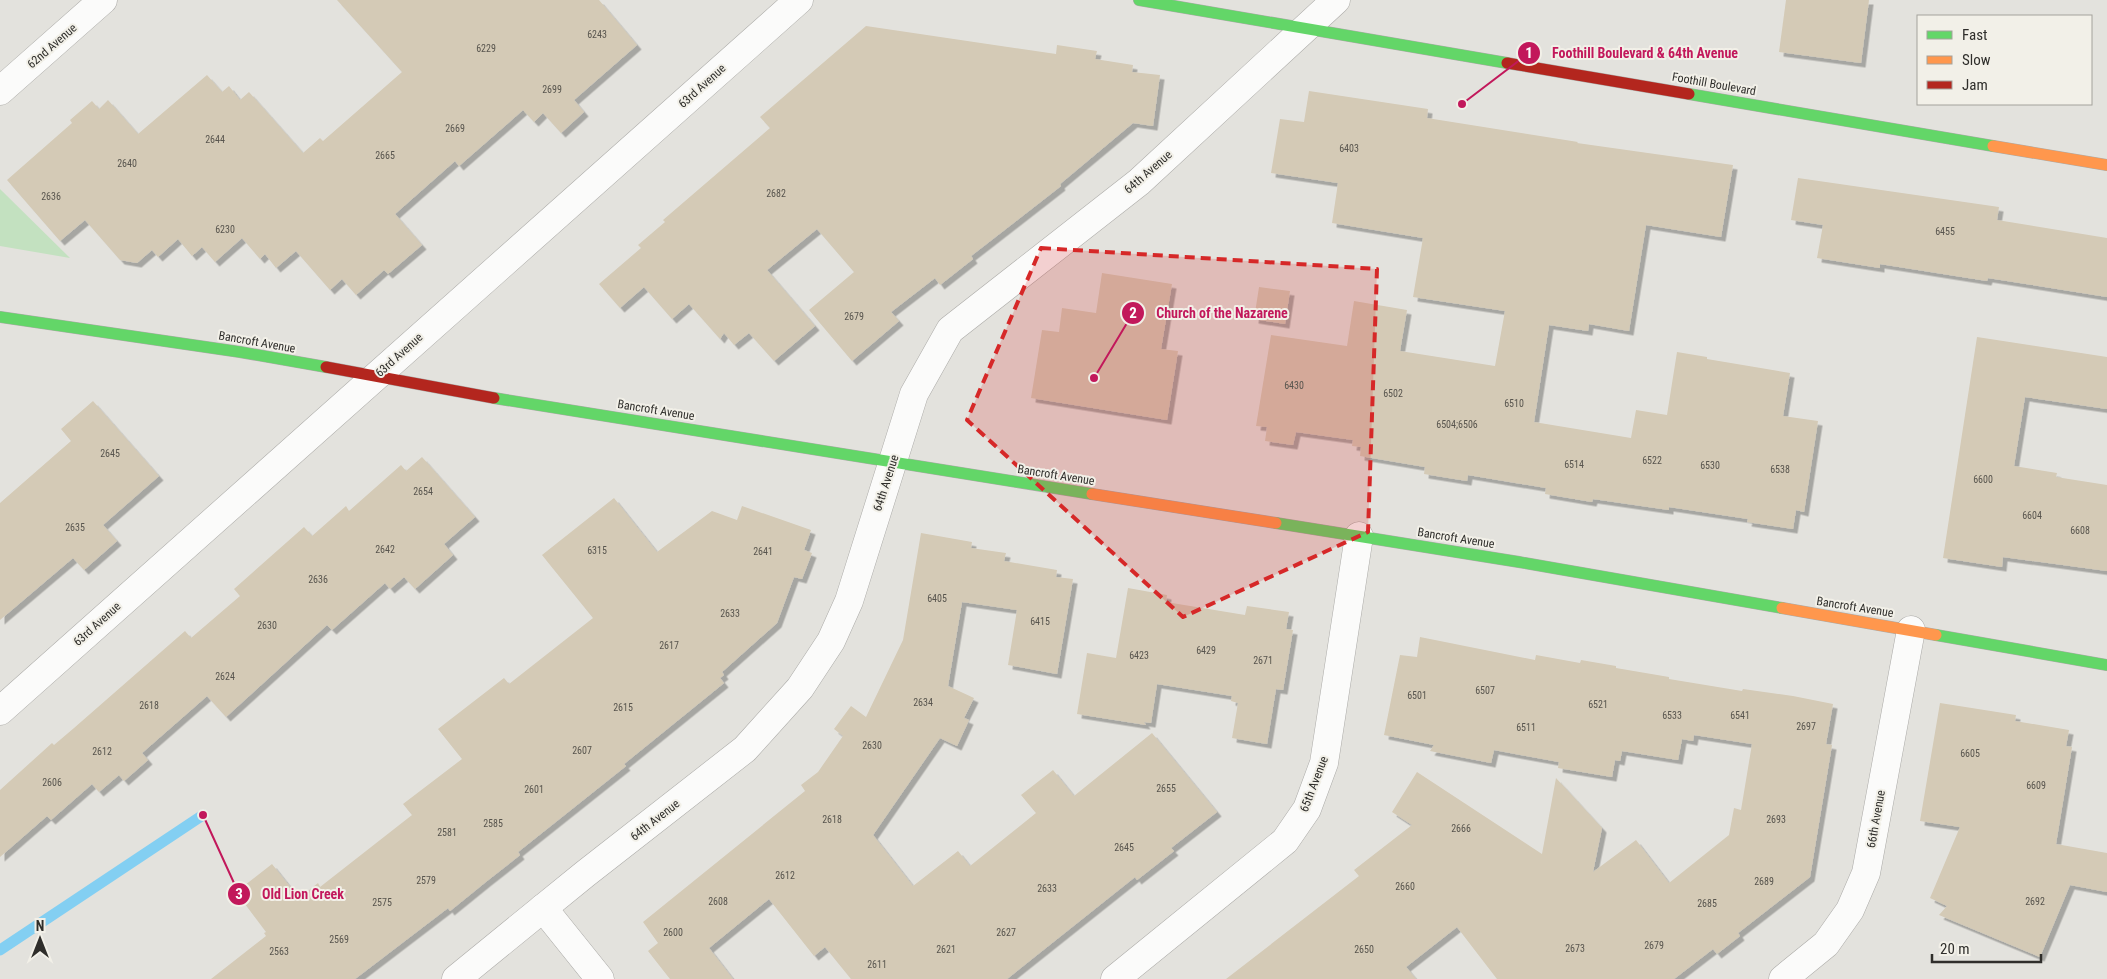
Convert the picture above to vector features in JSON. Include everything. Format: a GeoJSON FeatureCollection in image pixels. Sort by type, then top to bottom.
{"type":"FeatureCollection","features":[{"type":"Feature","properties":{"kind":"street","name":"62nd Avenue"},"geometry":{"type":"LineString","coordinates":[[0,91],[103,0]]}},
{"type":"Feature","properties":{"kind":"street","name":"63rd Avenue"},"geometry":{"type":"LineString","coordinates":[[0,711],[374,376],[799,0]]}},
{"type":"Feature","properties":{"kind":"street","name":"Foothill Boulevard"},"geometry":{"type":"LineString","coordinates":[[1139,0],[2107,165]]}},
{"type":"Feature","properties":{"kind":"street","name":"64th Avenue"},"geometry":{"type":"LineString","coordinates":[[456,979],[745,749],[800,688],[831,641],[849,601],[914,394],[950,330],[1139,182],[1336,0]]}},
{"type":"Feature","properties":{"kind":"street","name":"Bancroft Avenue"},"geometry":{"type":"LineString","coordinates":[[0,317],[240,352],[552,408],[1359,536],[2107,665]]}},
{"type":"Feature","properties":{"kind":"street","name":"65th Avenue"},"geometry":{"type":"LineString","coordinates":[[1115,979],[1285,841],[1308,809],[1324,763],[1359,536]]}},
{"type":"Feature","properties":{"kind":"street","name":"66th Avenue"},"geometry":{"type":"LineString","coordinates":[[1783,979],[1826,944],[1850,910],[1866,873],[1911,630]]}},
{"type":"Feature","properties":{"kind":"street"},"geometry":{"type":"LineString","coordinates":[[543,908],[600,979]]}},
{"type":"Feature","properties":{"kind":"highlighted area"},"geometry":{"type":"Polygon","coordinates":[[[1041,248],[1377,269],[1368,532],[1183,617],[967,420],[1041,248]]]}},
{"type":"Feature","properties":{"kind":"green space"},"geometry":{"type":"Polygon","coordinates":[[[0,189],[70,258],[0,246],[0,189]]]}},
{"type":"Feature","properties":{"kind":"building"},"geometry":{"type":"Polygon","coordinates":[[[337,0],[599,0],[637,45],[574,100],[584,112],[561,133],[543,113],[534,122],[523,110],[459,166],[455,161],[395,214],[422,245],[388,274],[384,270],[356,295],[342,279],[330,290],[296,251],[276,268],[265,254],[260,259],[242,238],[215,262],[202,247],[192,256],[178,239],[158,257],[152,250],[137,263],[120,260],[85,220],[60,241],[7,180],[72,123],[70,120],[92,101],[99,109],[108,100],[138,134],[207,75],[222,92],[229,86],[240,100],[249,92],[303,153],[320,138],[323,141],[402,72],[337,0]]]}},
{"type":"Feature","properties":{"kind":"building"},"geometry":{"type":"Polygon","coordinates":[[[1786,0],[1869,0],[1861,63],[1779,52],[1786,0]]]}},
{"type":"Feature","properties":{"kind":"building"},"geometry":{"type":"Polygon","coordinates":[[[866,26],[1056,54],[1057,45],[1097,51],[1095,59],[1133,65],[1132,72],[1160,75],[1153,126],[1133,123],[1060,184],[1061,186],[971,256],[973,259],[940,285],[935,278],[891,312],[899,321],[852,361],[809,310],[854,272],[817,229],[767,270],[815,326],[774,361],[749,333],[734,345],[724,333],[720,339],[689,304],[672,319],[644,287],[620,308],[599,284],[641,248],[638,245],[665,222],[663,220],[770,128],[760,117],[866,26]]]}},
{"type":"Feature","properties":{"kind":"building"},"geometry":{"type":"Polygon","coordinates":[[[1309,91],[1428,109],[1427,118],[1577,143],[1733,165],[1721,237],[1646,225],[1629,331],[1589,324],[1588,331],[1549,325],[1534,422],[1631,438],[1636,410],[1667,415],[1677,352],[1790,373],[1783,416],[1818,421],[1804,512],[1796,510],[1793,529],[1747,522],[1748,519],[1669,507],[1669,510],[1593,499],[1592,502],[1545,494],[1546,488],[1468,475],[1467,481],[1424,474],[1425,467],[1360,456],[1361,447],[1352,446],[1353,440],[1296,432],[1293,445],[1265,441],[1267,427],[1256,426],[1271,335],[1347,346],[1354,301],[1407,310],[1400,351],[1495,366],[1505,311],[1413,297],[1423,238],[1332,223],[1338,183],[1271,173],[1280,119],[1304,122],[1309,91]]]}},
{"type":"Feature","properties":{"kind":"building"},"geometry":{"type":"Polygon","coordinates":[[[1798,178],[1999,207],[1997,220],[2107,238],[2107,297],[1988,278],[1987,281],[1880,264],[1880,268],[1817,258],[1823,225],[1791,220],[1798,178]]]}},
{"type":"Feature","properties":{"kind":"building"},"geometry":{"type":"Polygon","coordinates":[[[1102,273],[1172,284],[1161,349],[1178,351],[1167,420],[1031,398],[1042,330],[1059,332],[1062,308],[1096,313],[1102,273]]]}},
{"type":"Feature","properties":{"kind":"building"},"geometry":{"type":"Polygon","coordinates":[[[1259,287],[1290,291],[1285,324],[1254,319],[1259,287]]]}},
{"type":"Feature","properties":{"kind":"building"},"geometry":{"type":"Polygon","coordinates":[[[1977,337],[2107,357],[2107,409],[2025,397],[2014,466],[2057,473],[2056,477],[2107,485],[2107,571],[2003,557],[2002,567],[1943,558],[1977,337]]]}},
{"type":"Feature","properties":{"kind":"building"},"geometry":{"type":"Polygon","coordinates":[[[93,401],[159,476],[103,525],[117,541],[84,570],[73,558],[0,620],[0,503],[71,441],[61,429],[93,401]]]}},
{"type":"Feature","properties":{"kind":"building"},"geometry":{"type":"Polygon","coordinates":[[[422,457],[475,517],[444,544],[453,555],[415,589],[404,577],[390,589],[385,583],[332,630],[327,625],[226,717],[207,696],[142,753],[148,760],[124,781],[119,775],[99,792],[92,784],[51,820],[47,816],[0,857],[0,790],[52,743],[54,745],[185,631],[191,638],[240,596],[234,589],[304,527],[312,536],[346,506],[349,511],[401,465],[406,471],[422,457]]]}},
{"type":"Feature","properties":{"kind":"building"},"geometry":{"type":"Polygon","coordinates":[[[614,498],[657,552],[712,511],[737,520],[742,506],[811,530],[804,550],[812,553],[802,579],[794,577],[777,623],[722,672],[724,675],[720,678],[724,683],[624,764],[626,766],[518,852],[520,855],[450,911],[448,908],[355,979],[211,979],[266,936],[264,933],[266,932],[236,892],[272,864],[299,898],[318,883],[320,887],[412,815],[403,804],[462,759],[438,729],[504,678],[509,684],[593,618],[542,555],[614,498]]]}},
{"type":"Feature","properties":{"kind":"building"},"geometry":{"type":"Polygon","coordinates":[[[921,533],[972,542],[971,548],[1006,553],[1004,561],[1057,570],[1056,577],[1073,579],[1057,674],[1008,665],[1017,610],[962,602],[948,686],[974,698],[964,718],[969,720],[957,746],[940,738],[873,835],[913,886],[958,851],[970,866],[1036,813],[1021,795],[1053,770],[1074,796],[1152,733],[1217,812],[1171,848],[1174,851],[1137,880],[1135,877],[1007,979],[851,979],[825,947],[814,956],[769,899],[709,948],[733,979],[670,979],[648,951],[658,943],[643,922],[805,791],[801,785],[818,772],[843,736],[834,729],[851,706],[866,717],[903,640],[921,533]]]}},
{"type":"Feature","properties":{"kind":"building"},"geometry":{"type":"Polygon","coordinates":[[[1128,588],[1167,595],[1166,602],[1245,615],[1247,606],[1289,612],[1286,629],[1293,630],[1283,690],[1276,689],[1267,744],[1232,738],[1238,703],[1231,701],[1232,696],[1157,684],[1151,723],[1144,722],[1146,725],[1077,714],[1087,653],[1116,658],[1128,588]]]}},
{"type":"Feature","properties":{"kind":"building"},"geometry":{"type":"Polygon","coordinates":[[[1420,637],[1535,660],[1536,655],[1580,663],[1581,660],[1669,677],[1669,679],[1742,691],[1743,689],[1793,696],[1833,704],[1826,744],[1832,745],[1810,877],[1738,933],[1740,936],[1717,954],[1713,949],[1674,979],[1497,979],[1457,927],[1406,967],[1416,979],[1226,979],[1359,876],[1354,870],[1412,825],[1392,812],[1417,772],[1542,854],[1556,778],[1602,828],[1593,872],[1636,840],[1669,883],[1729,835],[1734,808],[1741,810],[1752,744],[1694,735],[1693,741],[1682,739],[1678,760],[1622,751],[1620,761],[1615,760],[1612,777],[1558,768],[1559,762],[1494,750],[1491,763],[1430,751],[1434,745],[1384,735],[1400,655],[1417,657],[1420,637]]]}},
{"type":"Feature","properties":{"kind":"building"},"geometry":{"type":"Polygon","coordinates":[[[1940,703],[2016,715],[2015,721],[2069,730],[2066,746],[2072,747],[2056,844],[2107,853],[2107,892],[2070,885],[2040,957],[1939,915],[1947,906],[1930,898],[1960,827],[1920,821],[1940,703]]]}},
{"type":"Feature","properties":{"kind":"waterway"},"geometry":{"type":"LineString","coordinates":[[0,950],[203,815]]}},
{"type":"Feature","properties":{"kind":"traffic: fast"},"geometry":{"type":"LineString","coordinates":[[1139,0],[1507,63]]}},
{"type":"Feature","properties":{"kind":"traffic: fast"},"geometry":{"type":"LineString","coordinates":[[1689,94],[1993,146]]}},
{"type":"Feature","properties":{"kind":"traffic: fast"},"geometry":{"type":"LineString","coordinates":[[0,317],[240,352],[326,367]]}},
{"type":"Feature","properties":{"kind":"traffic: fast"},"geometry":{"type":"LineString","coordinates":[[494,398],[1092,494]]}},
{"type":"Feature","properties":{"kind":"traffic: fast"},"geometry":{"type":"LineString","coordinates":[[1276,523],[1519,562],[1782,608]]}},
{"type":"Feature","properties":{"kind":"traffic: fast"},"geometry":{"type":"LineString","coordinates":[[1936,635],[2107,665]]}},
{"type":"Feature","properties":{"kind":"traffic: slow"},"geometry":{"type":"LineString","coordinates":[[1993,146],[2107,165]]}},
{"type":"Feature","properties":{"kind":"traffic: slow"},"geometry":{"type":"LineString","coordinates":[[1092,494],[1276,523]]}},
{"type":"Feature","properties":{"kind":"traffic: slow"},"geometry":{"type":"LineString","coordinates":[[1782,608],[1936,635]]}},
{"type":"Feature","properties":{"kind":"traffic: jam"},"geometry":{"type":"LineString","coordinates":[[1507,63],[1689,94]]}},
{"type":"Feature","properties":{"kind":"traffic: jam"},"geometry":{"type":"LineString","coordinates":[[326,367],[494,398]]}},
{"type":"Feature","properties":{"kind":"place","name":"Foothill Boulevard & 64th Avenue"},"geometry":{"type":"Point","coordinates":[1462,104]}},
{"type":"Feature","properties":{"kind":"place","name":"Church of the Nazarene"},"geometry":{"type":"Point","coordinates":[1094,378]}},
{"type":"Feature","properties":{"kind":"place","name":"Old Lion Creek"},"geometry":{"type":"Point","coordinates":[203,815]}}]}
